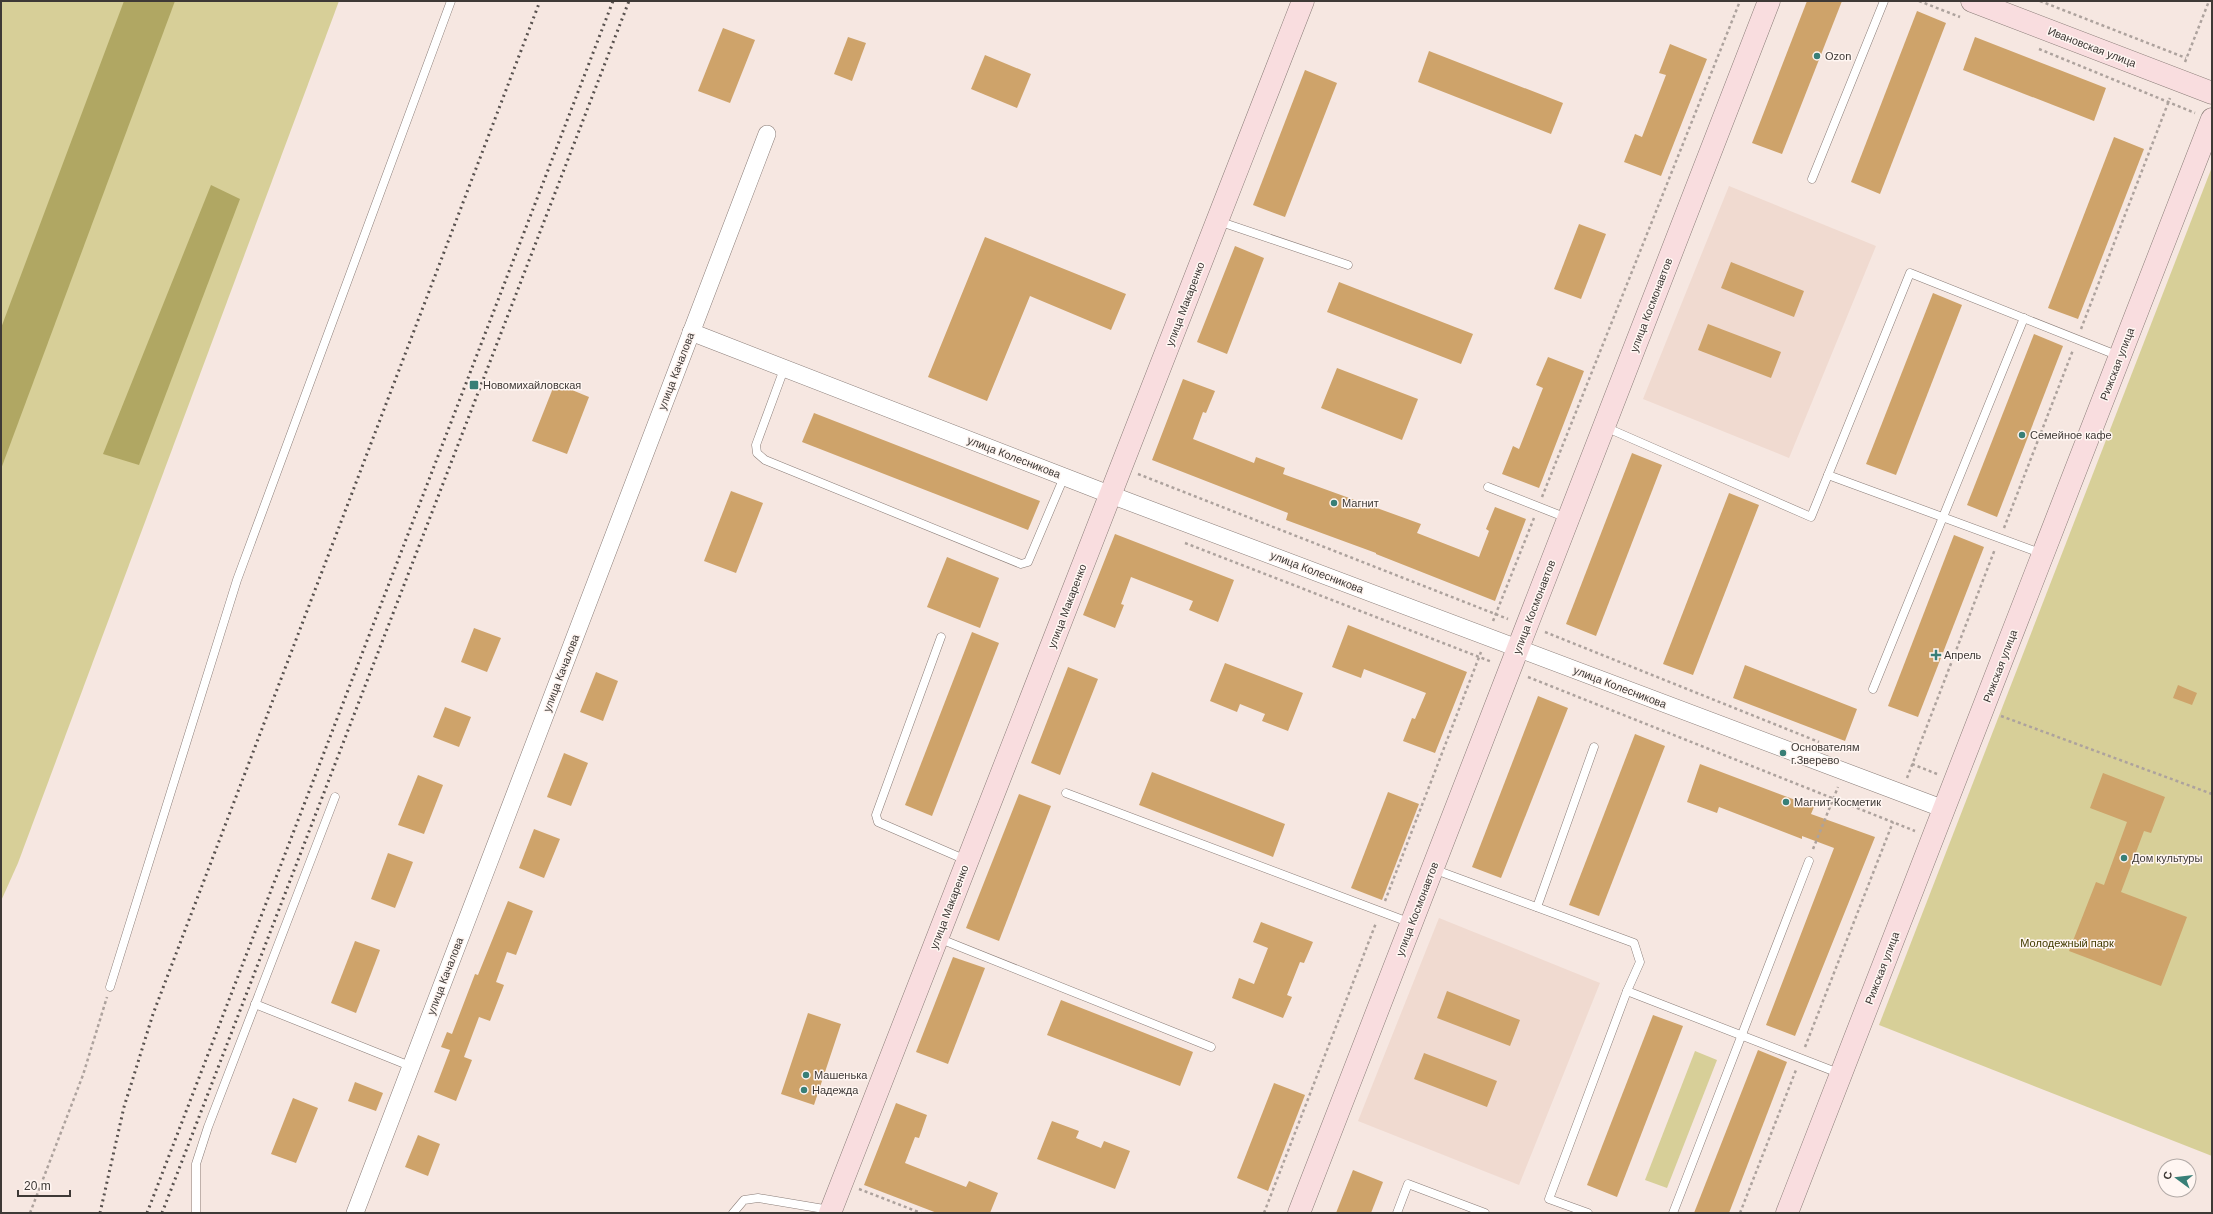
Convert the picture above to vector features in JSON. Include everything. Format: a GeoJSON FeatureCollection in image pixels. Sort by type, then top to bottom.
{"type":"FeatureCollection","features":[{"type":"Feature","properties":{"kind":"street","name":"улица Макаренко"},"geometry":{"type":"LineString","coordinates":[[833,1212],[842,1182],[1303,1]]}},
{"type":"Feature","properties":{"kind":"street","name":"улица Космонавтов"},"geometry":{"type":"LineString","coordinates":[[1299,1213],[1769,1]]}},
{"type":"Feature","properties":{"kind":"street","name":"Ивановская улица"},"geometry":{"type":"LineString","coordinates":[[1967,10],[2212,93]]}},
{"type":"Feature","properties":{"kind":"street","name":"Рижская улица"},"geometry":{"type":"LineString","coordinates":[[1787,1213],[2212,120]]}},
{"type":"Feature","properties":{"kind":"street","name":"улица Качалова"},"geometry":{"type":"LineString","coordinates":[[355,1213],[767,134]]}},
{"type":"Feature","properties":{"kind":"street","name":"улица Колесникова"},"geometry":{"type":"LineString","coordinates":[[691,332],[1111,495],[1944,810]]}},
{"type":"Feature","properties":{"kind":"lane"},"geometry":{"type":"LineString","coordinates":[[110,987],[237,580],[451,1]]}},
{"type":"Feature","properties":{"kind":"lane"},"geometry":{"type":"LineString","coordinates":[[1812,179],[1884,1]]}},
{"type":"Feature","properties":{"kind":"lane"},"geometry":{"type":"LineString","coordinates":[[1218,221],[1348,265]]}},
{"type":"Feature","properties":{"kind":"lane"},"geometry":{"type":"LineString","coordinates":[[1604,426],[1811,517],[1910,273],[2120,356]]}},
{"type":"Feature","properties":{"kind":"lane"},"geometry":{"type":"LineString","coordinates":[[1873,689],[2024,318]]}},
{"type":"Feature","properties":{"kind":"lane"},"geometry":{"type":"LineString","coordinates":[[784,369],[756,445],[757,453],[765,460],[1021,564],[1028,562],[1064,477]]}},
{"type":"Feature","properties":{"kind":"lane"},"geometry":{"type":"LineString","coordinates":[[1828,475],[2043,554]]}},
{"type":"Feature","properties":{"kind":"lane"},"geometry":{"type":"LineString","coordinates":[[1488,487],[1538,505],[1568,518]]}},
{"type":"Feature","properties":{"kind":"lane"},"geometry":{"type":"LineString","coordinates":[[941,637],[876,815],[878,822],[968,860]]}},
{"type":"Feature","properties":{"kind":"lane"},"geometry":{"type":"LineString","coordinates":[[1537,907],[1594,747]]}},
{"type":"Feature","properties":{"kind":"lane"},"geometry":{"type":"LineString","coordinates":[[1066,793],[1411,922]]}},
{"type":"Feature","properties":{"kind":"lane"},"geometry":{"type":"LineString","coordinates":[[196,1213],[196,1164],[208,1127],[335,797]]}},
{"type":"Feature","properties":{"kind":"lane"},"geometry":{"type":"LineString","coordinates":[[1673,1213],[1808,861]]}},
{"type":"Feature","properties":{"kind":"lane"},"geometry":{"type":"LineString","coordinates":[[1432,869],[1634,943],[1640,962],[1627,991],[1549,1199],[1588,1213]]}},
{"type":"Feature","properties":{"kind":"lane"},"geometry":{"type":"LineString","coordinates":[[938,938],[1211,1047]]}},
{"type":"Feature","properties":{"kind":"lane"},"geometry":{"type":"LineString","coordinates":[[1627,991],[1841,1074]]}},
{"type":"Feature","properties":{"kind":"lane"},"geometry":{"type":"LineString","coordinates":[[255,1004],[410,1066]]}},
{"type":"Feature","properties":{"kind":"lane"},"geometry":{"type":"LineString","coordinates":[[1397,1213],[1408,1184],[1485,1213]]}},
{"type":"Feature","properties":{"kind":"lane"},"geometry":{"type":"LineString","coordinates":[[733,1213],[744,1200],[758,1198],[833,1212]]}},
{"type":"Feature","properties":{"kind":"path"},"geometry":{"type":"LineString","coordinates":[[1264,1213],[1538,505],[1740,1]]}},
{"type":"Feature","properties":{"kind":"path"},"geometry":{"type":"LineString","coordinates":[[1919,1],[1967,10]]}},
{"type":"Feature","properties":{"kind":"path"},"geometry":{"type":"LineString","coordinates":[[2040,1],[2186,58]]}},
{"type":"Feature","properties":{"kind":"path"},"geometry":{"type":"LineString","coordinates":[[1899,793],[1912,764],[2209,1]]}},
{"type":"Feature","properties":{"kind":"path"},"geometry":{"type":"LineString","coordinates":[[2037,48],[2212,120]]}},
{"type":"Feature","properties":{"kind":"path"},"geometry":{"type":"LineString","coordinates":[[1983,709],[2212,794]]}},
{"type":"Feature","properties":{"kind":"path"},"geometry":{"type":"LineString","coordinates":[[1912,764],[1954,781]]}},
{"type":"Feature","properties":{"kind":"path"},"geometry":{"type":"LineString","coordinates":[[1808,861],[1844,772]]}},
{"type":"Feature","properties":{"kind":"path"},"geometry":{"type":"LineString","coordinates":[[1740,1213],[1893,822]]}},
{"type":"Feature","properties":{"kind":"path"},"geometry":{"type":"LineString","coordinates":[[30,1213],[83,1075],[110,987]]}},
{"type":"Feature","properties":{"kind":"path"},"geometry":{"type":"LineString","coordinates":[[842,1182],[921,1213]]}},
{"type":"Feature","properties":{"kind":"shaded area"},"geometry":{"type":"Polygon","coordinates":[[[124,1],[175,1],[1,469],[1,328],[124,1]]]}},
{"type":"Feature","properties":{"kind":"shaded area"},"geometry":{"type":"Polygon","coordinates":[[[211,185],[240,199],[139,465],[103,454],[211,185]]]}},
{"type":"Feature","properties":{"kind":"shaded area"},"geometry":{"type":"Polygon","coordinates":[[[1729,186],[1876,246],[1789,458],[1643,399],[1729,186]]]}},
{"type":"Feature","properties":{"kind":"shaded area"},"geometry":{"type":"Polygon","coordinates":[[[1439,918],[1600,983],[1519,1185],[1358,1121],[1439,918]]]}},
{"type":"Feature","properties":{"kind":"green space"},"geometry":{"type":"Polygon","coordinates":[[[1,1],[339,1],[18,863],[1,901],[1,1]]]}},
{"type":"Feature","properties":{"kind":"green space","name":"Молодежный парк"},"geometry":{"type":"Polygon","coordinates":[[[2212,167],[2212,1156],[1879,1025],[2212,167]]]}},
{"type":"Feature","properties":{"kind":"green space"},"geometry":{"type":"Polygon","coordinates":[[[1695,1051],[1717,1060],[1667,1188],[1645,1180],[1695,1051]]]}},
{"type":"Feature","properties":{"kind":"building"},"geometry":{"type":"Polygon","coordinates":[[[1807,1],[1842,1],[1782,154],[1752,143],[1807,1]]]}},
{"type":"Feature","properties":{"kind":"building"},"geometry":{"type":"Polygon","coordinates":[[[1917,11],[1946,23],[1880,194],[1851,182],[1917,11]]]}},
{"type":"Feature","properties":{"kind":"building"},"geometry":{"type":"Polygon","coordinates":[[[723,28],[755,40],[730,103],[698,91],[723,28]]]}},
{"type":"Feature","properties":{"kind":"building"},"geometry":{"type":"Polygon","coordinates":[[[848,37],[866,43],[852,81],[834,74],[848,37]]]}},
{"type":"Feature","properties":{"kind":"building"},"geometry":{"type":"Polygon","coordinates":[[[1975,37],[2106,88],[2094,121],[1963,70],[1975,37]]]}},
{"type":"Feature","properties":{"kind":"building"},"geometry":{"type":"Polygon","coordinates":[[[1670,44],[1707,59],[1661,176],[1624,162],[1635,134],[1642,137],[1666,75],[1659,73],[1670,44]]]}},
{"type":"Feature","properties":{"kind":"building"},"geometry":{"type":"Polygon","coordinates":[[[1429,51],[1563,103],[1551,134],[1418,82],[1429,51]]]}},
{"type":"Feature","properties":{"kind":"building"},"geometry":{"type":"Polygon","coordinates":[[[985,55],[1031,74],[1017,108],[971,89],[985,55]]]}},
{"type":"Feature","properties":{"kind":"building"},"geometry":{"type":"Polygon","coordinates":[[[1305,70],[1337,83],[1285,217],[1253,205],[1305,70]]]}},
{"type":"Feature","properties":{"kind":"building"},"geometry":{"type":"Polygon","coordinates":[[[2114,137],[2144,149],[2078,319],[2048,308],[2114,137]]]}},
{"type":"Feature","properties":{"kind":"building"},"geometry":{"type":"Polygon","coordinates":[[[1579,224],[1606,234],[1581,299],[1554,289],[1579,224]]]}},
{"type":"Feature","properties":{"kind":"building"},"geometry":{"type":"Polygon","coordinates":[[[985,237],[1126,294],[1111,330],[1030,296],[987,401],[928,377],[985,237]]]}},
{"type":"Feature","properties":{"kind":"building"},"geometry":{"type":"Polygon","coordinates":[[[1235,246],[1264,258],[1227,354],[1197,342],[1235,246]]]}},
{"type":"Feature","properties":{"kind":"building"},"geometry":{"type":"Polygon","coordinates":[[[1731,262],[1804,291],[1794,317],[1721,288],[1731,262]]]}},
{"type":"Feature","properties":{"kind":"building"},"geometry":{"type":"Polygon","coordinates":[[[1339,282],[1473,334],[1461,364],[1327,312],[1339,282]]]}},
{"type":"Feature","properties":{"kind":"building"},"geometry":{"type":"Polygon","coordinates":[[[1933,293],[1962,305],[1896,475],[1866,464],[1933,293]]]}},
{"type":"Feature","properties":{"kind":"building"},"geometry":{"type":"Polygon","coordinates":[[[1708,324],[1781,352],[1771,378],[1698,350],[1708,324]]]}},
{"type":"Feature","properties":{"kind":"building"},"geometry":{"type":"Polygon","coordinates":[[[2034,334],[2063,346],[1997,517],[1967,505],[2034,334]]]}},
{"type":"Feature","properties":{"kind":"building"},"geometry":{"type":"Polygon","coordinates":[[[1548,357],[1584,371],[1539,488],[1502,474],[1513,446],[1519,449],[1543,388],[1536,385],[1548,357]]]}},
{"type":"Feature","properties":{"kind":"building"},"geometry":{"type":"Polygon","coordinates":[[[1337,368],[1418,399],[1402,440],[1321,408],[1337,368]]]}},
{"type":"Feature","properties":{"kind":"building"},"geometry":{"type":"Polygon","coordinates":[[[1183,379],[1215,391],[1206,413],[1203,412],[1193,439],[1254,463],[1256,457],[1285,468],[1283,474],[1421,524],[1417,533],[1479,557],[1489,531],[1486,529],[1495,507],[1526,519],[1495,601],[1376,553],[1286,520],[1288,513],[1152,460],[1183,379]]]}},
{"type":"Feature","properties":{"kind":"building"},"geometry":{"type":"Polygon","coordinates":[[[555,383],[589,397],[567,454],[532,441],[555,383]]]}},
{"type":"Feature","properties":{"kind":"building"},"geometry":{"type":"Polygon","coordinates":[[[814,413],[1040,501],[1028,530],[802,442],[814,413]]]}},
{"type":"Feature","properties":{"kind":"building"},"geometry":{"type":"Polygon","coordinates":[[[1632,453],[1662,465],[1596,636],[1566,624],[1632,453]]]}},
{"type":"Feature","properties":{"kind":"building"},"geometry":{"type":"Polygon","coordinates":[[[731,491],[763,503],[736,573],[704,561],[731,491]]]}},
{"type":"Feature","properties":{"kind":"building"},"geometry":{"type":"Polygon","coordinates":[[[1729,493],[1759,505],[1693,675],[1663,664],[1729,493]]]}},
{"type":"Feature","properties":{"kind":"building"},"geometry":{"type":"Polygon","coordinates":[[[1115,534],[1234,580],[1218,622],[1189,610],[1193,601],[1131,577],[1121,604],[1124,605],[1115,628],[1083,615],[1115,534]]]}},
{"type":"Feature","properties":{"kind":"building"},"geometry":{"type":"Polygon","coordinates":[[[1954,535],[1984,547],[1918,717],[1888,706],[1954,535]]]}},
{"type":"Feature","properties":{"kind":"building"},"geometry":{"type":"Polygon","coordinates":[[[947,557],[999,578],[980,628],[927,607],[947,557]]]}},
{"type":"Feature","properties":{"kind":"building"},"geometry":{"type":"Polygon","coordinates":[[[1348,625],[1467,672],[1435,753],[1403,741],[1412,718],[1415,719],[1426,693],[1364,669],[1361,678],[1332,667],[1348,625]]]}},
{"type":"Feature","properties":{"kind":"building"},"geometry":{"type":"Polygon","coordinates":[[[474,628],[501,638],[487,672],[461,662],[474,628]]]}},
{"type":"Feature","properties":{"kind":"building"},"geometry":{"type":"Polygon","coordinates":[[[972,632],[999,643],[932,816],[905,805],[972,632]]]}},
{"type":"Feature","properties":{"kind":"building"},"geometry":{"type":"Polygon","coordinates":[[[1225,663],[1303,693],[1288,731],[1262,721],[1265,714],[1240,704],[1237,712],[1210,701],[1225,663]]]}},
{"type":"Feature","properties":{"kind":"building"},"geometry":{"type":"Polygon","coordinates":[[[1745,665],[1857,709],[1845,741],[1733,698],[1745,665]]]}},
{"type":"Feature","properties":{"kind":"building"},"geometry":{"type":"Polygon","coordinates":[[[1068,667],[1098,679],[1060,775],[1031,763],[1068,667]]]}},
{"type":"Feature","properties":{"kind":"building"},"geometry":{"type":"Polygon","coordinates":[[[596,672],[618,681],[603,721],[580,712],[596,672]]]}},
{"type":"Feature","properties":{"kind":"building"},"geometry":{"type":"Polygon","coordinates":[[[2178,685],[2197,693],[2192,705],[2173,698],[2178,685]]]}},
{"type":"Feature","properties":{"kind":"building"},"geometry":{"type":"Polygon","coordinates":[[[1538,696],[1568,708],[1501,878],[1472,867],[1538,696]]]}},
{"type":"Feature","properties":{"kind":"building"},"geometry":{"type":"Polygon","coordinates":[[[445,707],[471,717],[459,747],[433,737],[445,707]]]}},
{"type":"Feature","properties":{"kind":"building"},"geometry":{"type":"Polygon","coordinates":[[[1635,734],[1665,746],[1599,916],[1569,905],[1635,734]]]}},
{"type":"Feature","properties":{"kind":"building"},"geometry":{"type":"Polygon","coordinates":[[[564,753],[588,763],[571,806],[547,797],[564,753]]]}},
{"type":"Feature","properties":{"kind":"building"},"geometry":{"type":"Polygon","coordinates":[[[1700,764],[1814,807],[1811,814],[1875,837],[1795,1036],[1766,1025],[1834,848],[1802,836],[1802,839],[1719,807],[1717,813],[1687,802],[1700,764]]]}},
{"type":"Feature","properties":{"kind":"building"},"geometry":{"type":"Polygon","coordinates":[[[1152,772],[1285,824],[1273,857],[1139,805],[1152,772]]]}},
{"type":"Feature","properties":{"kind":"building","name":"Дом культуры"},"geometry":{"type":"Polygon","coordinates":[[[2103,773],[2165,797],[2151,833],[2144,831],[2121,892],[2187,917],[2161,986],[2069,951],[2096,882],[2104,885],[2127,822],[2090,808],[2103,773]]]}},
{"type":"Feature","properties":{"kind":"building"},"geometry":{"type":"Polygon","coordinates":[[[418,775],[443,785],[424,834],[398,825],[418,775]]]}},
{"type":"Feature","properties":{"kind":"building"},"geometry":{"type":"Polygon","coordinates":[[[1388,792],[1419,804],[1382,900],[1351,888],[1388,792]]]}},
{"type":"Feature","properties":{"kind":"building"},"geometry":{"type":"Polygon","coordinates":[[[1019,794],[1051,806],[999,941],[966,928],[1019,794]]]}},
{"type":"Feature","properties":{"kind":"building"},"geometry":{"type":"Polygon","coordinates":[[[534,829],[560,839],[544,878],[519,868],[534,829]]]}},
{"type":"Feature","properties":{"kind":"building"},"geometry":{"type":"Polygon","coordinates":[[[388,853],[413,862],[395,908],[371,899],[388,853]]]}},
{"type":"Feature","properties":{"kind":"building"},"geometry":{"type":"Polygon","coordinates":[[[508,901],[533,911],[516,955],[507,952],[496,982],[504,985],[490,1021],[479,1017],[464,1057],[472,1060],[456,1101],[434,1092],[450,1050],[441,1047],[447,1032],[452,1034],[475,974],[478,975],[508,901]]]}},
{"type":"Feature","properties":{"kind":"building"},"geometry":{"type":"Polygon","coordinates":[[[1261,922],[1313,942],[1304,963],[1300,962],[1287,995],[1292,997],[1283,1018],[1232,998],[1239,978],[1254,984],[1268,948],[1253,942],[1261,922]]]}},
{"type":"Feature","properties":{"kind":"building"},"geometry":{"type":"Polygon","coordinates":[[[355,941],[380,950],[356,1013],[331,1003],[355,941]]]}},
{"type":"Feature","properties":{"kind":"building"},"geometry":{"type":"Polygon","coordinates":[[[953,957],[985,968],[948,1064],[916,1052],[953,957]]]}},
{"type":"Feature","properties":{"kind":"building"},"geometry":{"type":"Polygon","coordinates":[[[1447,991],[1520,1020],[1510,1046],[1437,1018],[1447,991]]]}},
{"type":"Feature","properties":{"kind":"building"},"geometry":{"type":"Polygon","coordinates":[[[1061,1000],[1193,1052],[1180,1086],[1047,1035],[1061,1000]]]}},
{"type":"Feature","properties":{"kind":"building"},"geometry":{"type":"Polygon","coordinates":[[[808,1013],[841,1024],[814,1105],[781,1094],[808,1013]]]}},
{"type":"Feature","properties":{"kind":"building"},"geometry":{"type":"Polygon","coordinates":[[[1653,1015],[1683,1026],[1617,1197],[1587,1185],[1653,1015]]]}},
{"type":"Feature","properties":{"kind":"building"},"geometry":{"type":"Polygon","coordinates":[[[1758,1050],[1787,1062],[1729,1213],[1694,1213],[1758,1050]]]}},
{"type":"Feature","properties":{"kind":"building"},"geometry":{"type":"Polygon","coordinates":[[[1424,1053],[1497,1081],[1487,1107],[1414,1079],[1424,1053]]]}},
{"type":"Feature","properties":{"kind":"building"},"geometry":{"type":"Polygon","coordinates":[[[355,1082],[383,1093],[376,1111],[348,1101],[355,1082]]]}},
{"type":"Feature","properties":{"kind":"building"},"geometry":{"type":"Polygon","coordinates":[[[1274,1083],[1305,1095],[1268,1191],[1237,1178],[1274,1083]]]}},
{"type":"Feature","properties":{"kind":"building"},"geometry":{"type":"Polygon","coordinates":[[[293,1098],[318,1108],[296,1163],[271,1154],[293,1098]]]}},
{"type":"Feature","properties":{"kind":"building"},"geometry":{"type":"Polygon","coordinates":[[[896,1103],[927,1115],[919,1138],[915,1137],[905,1163],[966,1187],[969,1181],[998,1193],[990,1213],[937,1213],[864,1185],[896,1103]]]}},
{"type":"Feature","properties":{"kind":"building"},"geometry":{"type":"Polygon","coordinates":[[[1052,1121],[1079,1131],[1076,1138],[1101,1148],[1104,1141],[1130,1151],[1115,1189],[1037,1159],[1052,1121]]]}},
{"type":"Feature","properties":{"kind":"building"},"geometry":{"type":"Polygon","coordinates":[[[418,1135],[440,1144],[428,1176],[405,1167],[418,1135]]]}},
{"type":"Feature","properties":{"kind":"building"},"geometry":{"type":"Polygon","coordinates":[[[1353,1170],[1383,1182],[1371,1213],[1336,1213],[1353,1170]]]}},
{"type":"Feature","properties":{"kind":"railway"},"geometry":{"type":"LineString","coordinates":[[100,1213],[124,1107],[153,1014],[540,1]]}},
{"type":"Feature","properties":{"kind":"railway"},"geometry":{"type":"LineString","coordinates":[[147,1213],[613,1]]}},
{"type":"Feature","properties":{"kind":"railway"},"geometry":{"type":"LineString","coordinates":[[162,1213],[629,1]]}},
{"type":"Feature","properties":{"kind":"place","name":"Ozon"},"geometry":{"type":"Point","coordinates":[1817,56]}},
{"type":"Feature","properties":{"kind":"place","name":"Новомихайловская"},"geometry":{"type":"Point","coordinates":[474,385]}},
{"type":"Feature","properties":{"kind":"place","name":"Семейное кафе"},"geometry":{"type":"Point","coordinates":[2022,435]}},
{"type":"Feature","properties":{"kind":"place","name":"Магнит"},"geometry":{"type":"Point","coordinates":[1334,503]}},
{"type":"Feature","properties":{"kind":"place","name":"Апрель"},"geometry":{"type":"Point","coordinates":[1936,655]}},
{"type":"Feature","properties":{"kind":"place","name":"Основателям г.Зверево"},"geometry":{"type":"Point","coordinates":[1783,753]}},
{"type":"Feature","properties":{"kind":"place","name":"Магнит Косметик"},"geometry":{"type":"Point","coordinates":[1786,802]}},
{"type":"Feature","properties":{"kind":"place","name":"Дом культуры"},"geometry":{"type":"Point","coordinates":[2124,858]}},
{"type":"Feature","properties":{"kind":"place","name":"Машенька"},"geometry":{"type":"Point","coordinates":[806,1075]}},
{"type":"Feature","properties":{"kind":"place","name":"Надежда"},"geometry":{"type":"Point","coordinates":[804,1090]}}]}
